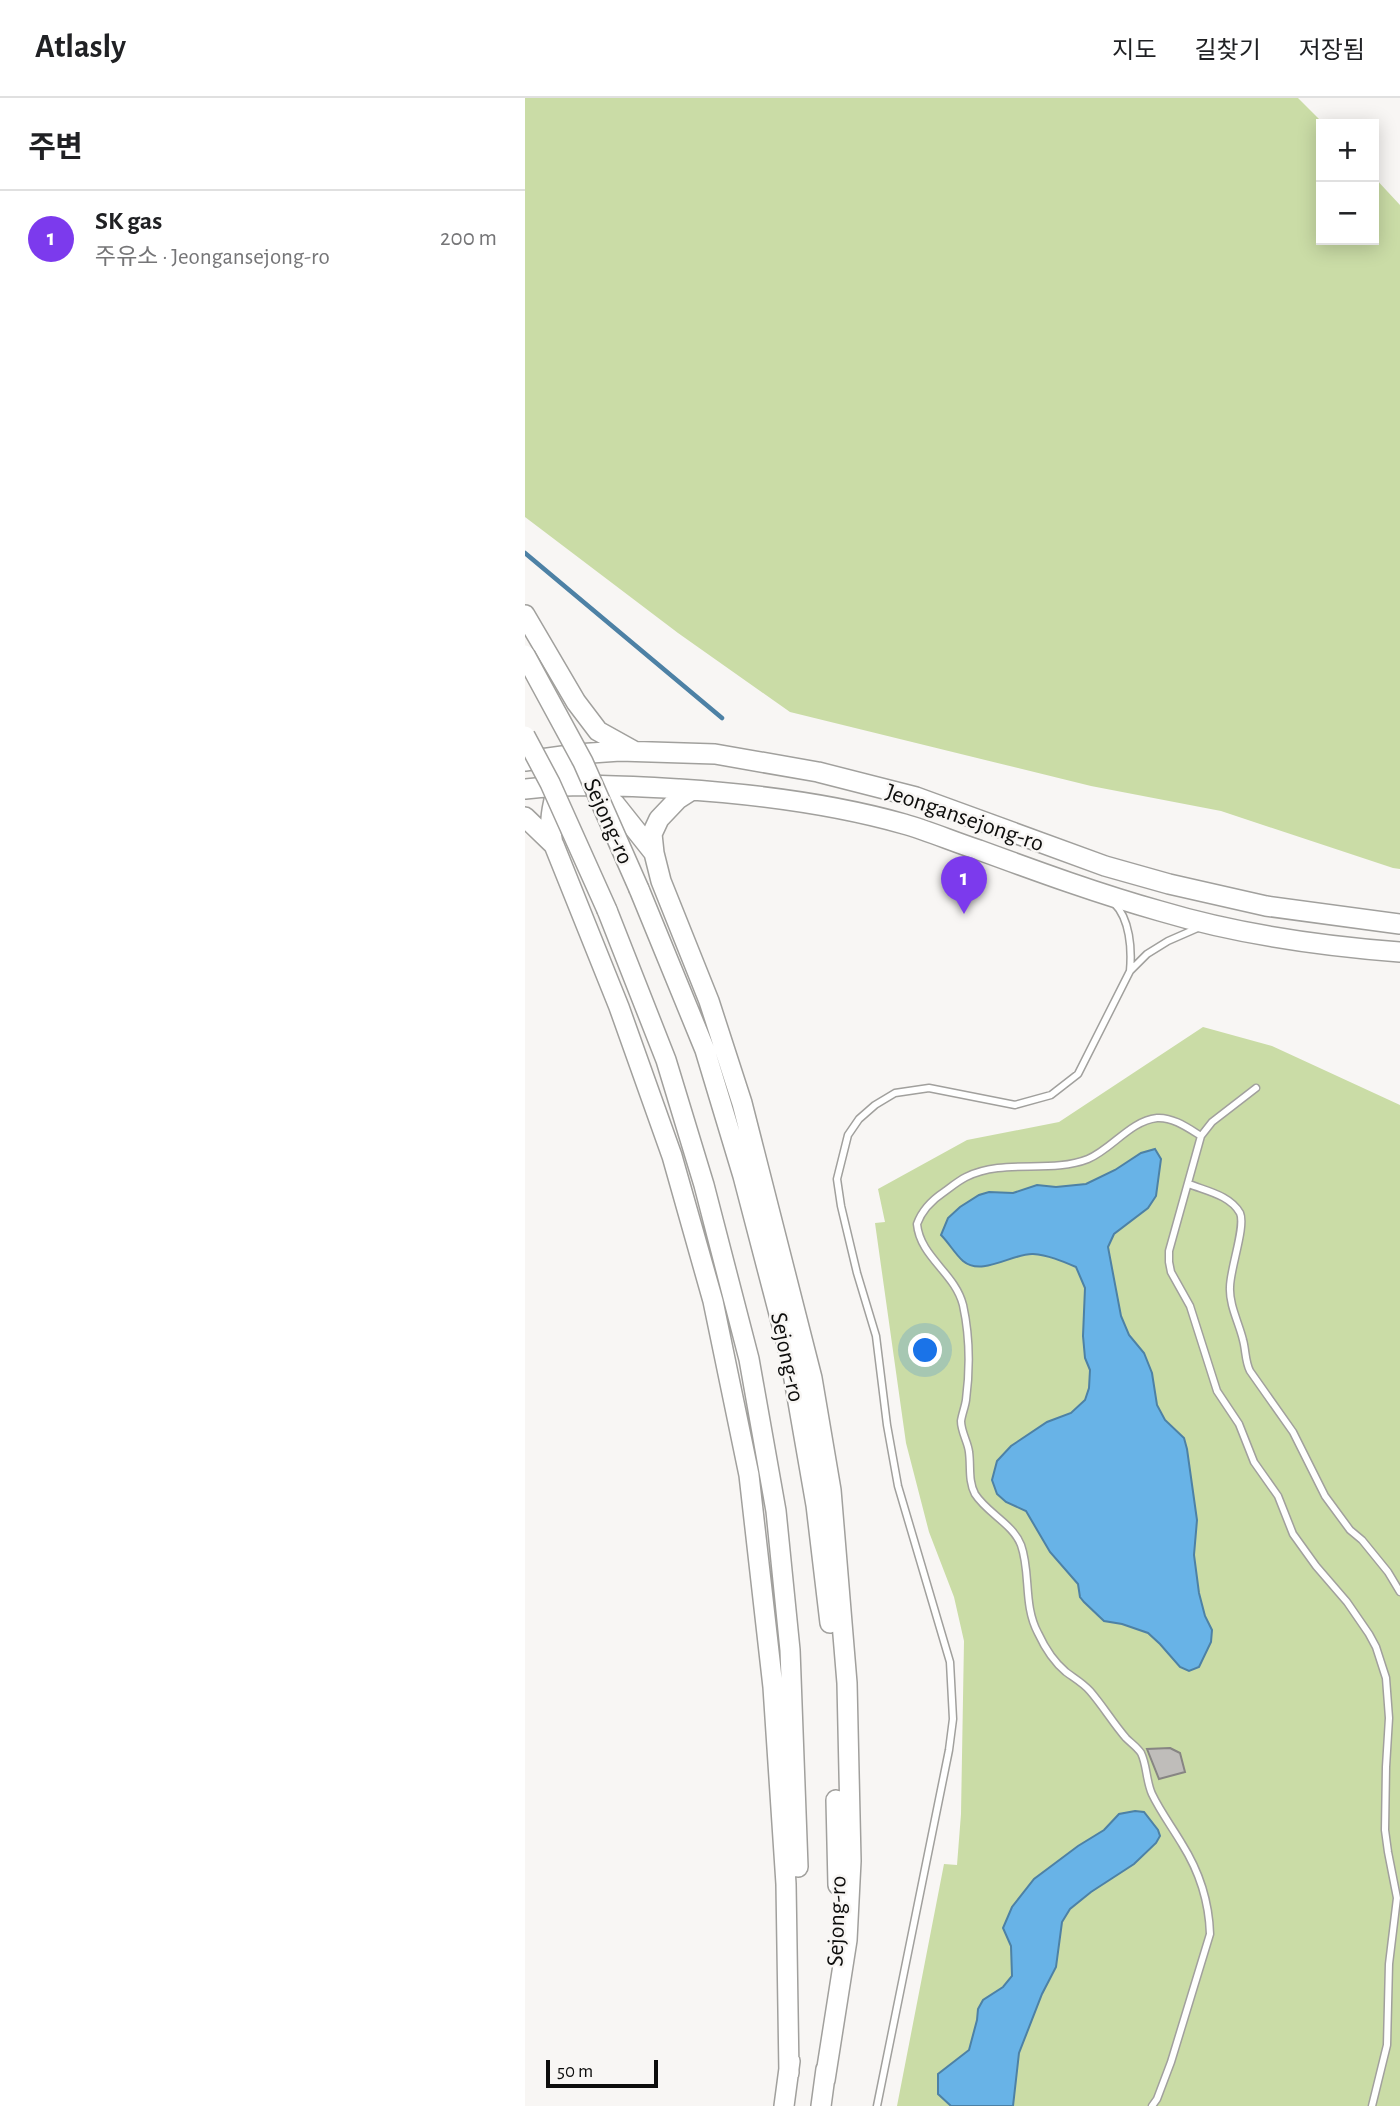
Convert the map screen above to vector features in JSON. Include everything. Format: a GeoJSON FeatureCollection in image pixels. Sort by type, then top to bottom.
{"type":"FeatureCollection","features":[{"type":"Feature","properties":{"kind":"highway"},"geometry":{"type":"LineString","coordinates":[[525,615],[576,702],[598,731],[635,751]]}},
{"type":"Feature","properties":{"kind":"highway","name":"Sejong-ro"},"geometry":{"type":"LineString","coordinates":[[525,655],[583,762],[705,1050],[743,1176],[790,1356],[816,1504],[834,1656],[839,1921],[821,2106]]}},
{"type":"Feature","properties":{"kind":"highway"},"geometry":{"type":"LineString","coordinates":[[576,702],[580,738],[577,754],[561,778],[551,808],[549,830],[619,1007],[672,1156],[713,1301],[749,1475],[772,1687],[785,1858],[789,2073]]}},
{"type":"Feature","properties":{"kind":"highway","name":"Sejong-ro"},"geometry":{"type":"LineString","coordinates":[[525,736],[550,783],[607,910],[666,1060],[704,1185],[749,1359],[776,1511],[790,1650],[799,1914],[789,2073],[784,2106]]}},
{"type":"Feature","properties":{"kind":"highway","name":"Jeongansejong-ro"},"geometry":{"type":"LineString","coordinates":[[531,756],[635,751],[715,754],[818,772],[916,797],[1105,866],[1169,884],[1266,906],[1400,924]]}},
{"type":"Feature","properties":{"kind":"highway"},"geometry":{"type":"LineString","coordinates":[[531,756],[561,778]]}},
{"type":"Feature","properties":{"kind":"highway","name":"Jeongansejong-ro"},"geometry":{"type":"LineString","coordinates":[[525,789],[561,778],[591,786],[692,790],[810,803],[905,824],[1105,894],[1208,924],[1259,934],[1400,952]]}},
{"type":"Feature","properties":{"kind":"highway"},"geometry":{"type":"LineString","coordinates":[[591,786],[615,804],[654,853]]}},
{"type":"Feature","properties":{"kind":"highway"},"geometry":{"type":"LineString","coordinates":[[692,790],[678,799],[659,819],[652,834],[654,853],[661,881],[709,1001],[742,1103],[812,1378],[831,1490],[847,1683],[851,1861],[847,1940],[825,2080]]}},
{"type":"Feature","properties":{"kind":"highway"},"geometry":{"type":"LineString","coordinates":[[525,817],[554,845]]}},
{"type":"Feature","properties":{"kind":"lane"},"geometry":{"type":"LineString","coordinates":[[1105,894],[1120,909],[1129,933],[1130,971]]}},
{"type":"Feature","properties":{"kind":"lane"},"geometry":{"type":"LineString","coordinates":[[877,2106],[953,1719],[950,1662],[898,1486],[876,1336],[841,1206],[837,1179],[848,1135],[859,1119],[895,1093],[929,1088],[1016,1105],[1051,1095],[1078,1074],[1130,971],[1147,954],[1168,941],[1208,924]]}},
{"type":"Feature","properties":{"kind":"lane"},"geometry":{"type":"LineString","coordinates":[[1256,1088],[1212,1122],[1201,1136],[1169,1251],[1169,1262],[1176,1283],[1190,1306],[1217,1391],[1239,1424],[1254,1462],[1278,1496],[1293,1534],[1369,1634],[1386,1678],[1389,1718],[1385,1830],[1398,1898],[1389,1964],[1387,2045],[1372,2106]]}},
{"type":"Feature","properties":{"kind":"lane"},"geometry":{"type":"LineString","coordinates":[[1152,2106],[1171,2062],[1210,1934],[1206,1900],[1194,1865],[1148,1787],[1142,1755],[1089,1690],[1065,1671],[1050,1653],[1037,1631],[1028,1606],[1020,1544],[1014,1534],[974,1492],[969,1449],[961,1421],[969,1357],[963,1307],[960,1294],[952,1280],[920,1241],[917,1224],[926,1206],[967,1177],[993,1169],[1052,1166],[1087,1159],[1152,1119],[1171,1120],[1201,1136]]}},
{"type":"Feature","properties":{"kind":"lane"},"geometry":{"type":"LineString","coordinates":[[1189,1184],[1230,1201],[1240,1214],[1241,1229],[1230,1287],[1244,1343],[1245,1361],[1250,1371],[1293,1432],[1325,1496],[1350,1530],[1362,1540],[1388,1572],[1400,1592]]}},
{"type":"Feature","properties":{"kind":"green space"},"geometry":{"type":"Polygon","coordinates":[[[525,98],[1298,98],[1319,119],[1316,119],[1316,245],[1379,245],[1379,182],[1400,205],[1400,869],[1221,811],[1091,786],[790,712],[678,633],[525,517],[525,98]]]}},
{"type":"Feature","properties":{"kind":"green space"},"geometry":{"type":"Polygon","coordinates":[[[1203,1027],[1272,1046],[1400,1105],[1400,2106],[897,2106],[944,1864],[957,1865],[961,1814],[964,1641],[954,1597],[929,1532],[906,1443],[875,1223],[885,1222],[878,1189],[967,1140],[1059,1122],[1203,1027]]]}},
{"type":"Feature","properties":{"kind":"water"},"geometry":{"type":"Polygon","coordinates":[[[1155,1149],[1161,1159],[1156,1196],[1148,1208],[1114,1234],[1108,1247],[1121,1316],[1129,1335],[1144,1353],[1152,1373],[1157,1405],[1165,1420],[1184,1438],[1187,1449],[1197,1520],[1194,1555],[1199,1593],[1212,1630],[1211,1642],[1199,1667],[1189,1671],[1180,1667],[1148,1633],[1104,1621],[1084,1602],[1080,1597],[1078,1584],[1050,1552],[1026,1511],[1006,1502],[997,1494],[992,1480],[997,1461],[1011,1446],[1047,1422],[1071,1413],[1085,1400],[1090,1370],[1085,1358],[1083,1336],[1085,1288],[1076,1267],[1033,1254],[979,1267],[963,1261],[941,1235],[948,1218],[979,1195],[989,1192],[1013,1193],[1037,1185],[1056,1187],[1086,1184],[1141,1153],[1155,1149]]]}},
{"type":"Feature","properties":{"kind":"water"},"geometry":{"type":"Polygon","coordinates":[[[1144,1812],[1160,1836],[1134,1864],[1070,1909],[1062,1922],[1056,1967],[1042,1994],[1019,2053],[1013,2106],[951,2106],[938,2094],[938,2074],[969,2050],[978,2009],[983,2000],[1003,1987],[1012,1976],[1011,1946],[1003,1928],[1012,1907],[1034,1879],[1104,1830],[1119,1814],[1144,1812]]]}},
{"type":"Feature","properties":{"kind":"building"},"geometry":{"type":"Polygon","coordinates":[[[1170,1748],[1180,1753],[1185,1772],[1159,1779],[1147,1749],[1170,1748]]]}},
{"type":"Feature","properties":{"kind":"waterway"},"geometry":{"type":"LineString","coordinates":[[525,553],[722,718]]}},
{"type":"Feature","properties":{"kind":"place","name":"SK gas"},"geometry":{"type":"Point","coordinates":[964,914]}}]}
